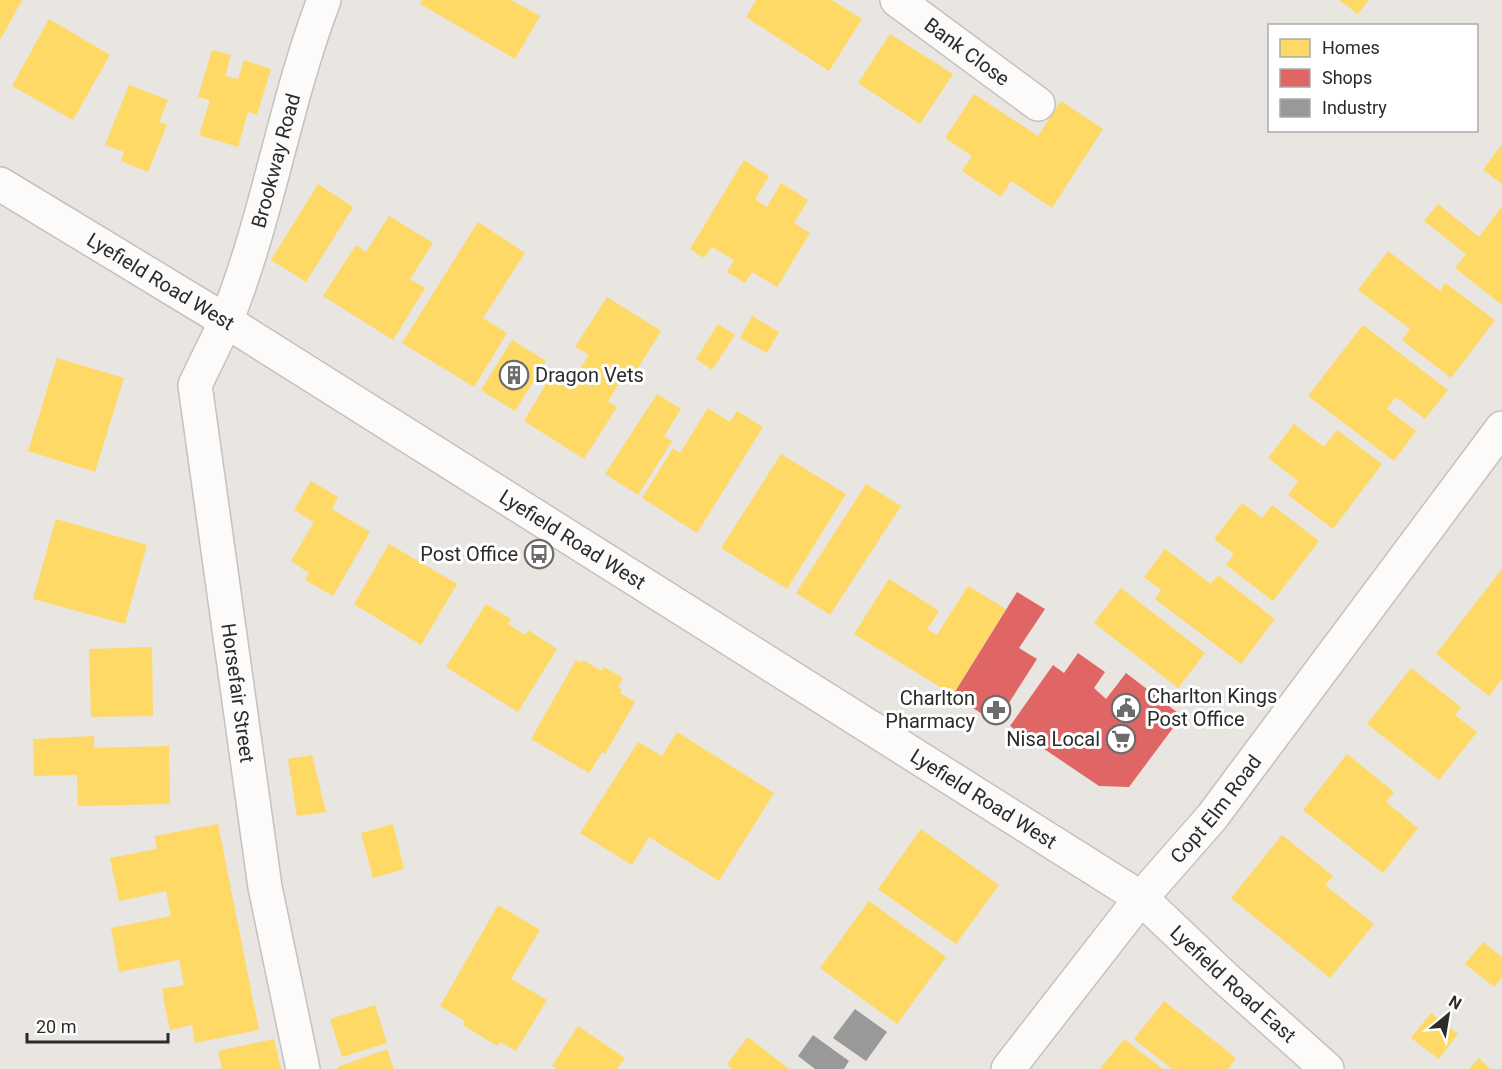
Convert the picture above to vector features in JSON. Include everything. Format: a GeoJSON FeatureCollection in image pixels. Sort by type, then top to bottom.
{"type":"FeatureCollection","features":[{"type":"Feature","properties":{"kind":"street","name":"Brookway Road"},"geometry":{"type":"LineString","coordinates":[[226,321],[246,270],[304,54],[324,0]]}},
{"type":"Feature","properties":{"kind":"street","name":"Bank Close"},"geometry":{"type":"LineString","coordinates":[[897,0],[1038,104]]}},
{"type":"Feature","properties":{"kind":"street","name":"Lyefield Road West"},"geometry":{"type":"LineString","coordinates":[[0,184],[226,321],[1141,898]]}},
{"type":"Feature","properties":{"kind":"street","name":"Horsefair Street"},"geometry":{"type":"LineString","coordinates":[[226,321],[195,385],[265,887],[303,1069]]}},
{"type":"Feature","properties":{"kind":"street","name":"Copt Elm Road"},"geometry":{"type":"LineString","coordinates":[[1008,1069],[1141,898],[1212,817],[1502,428]]}},
{"type":"Feature","properties":{"kind":"street","name":"Lyefield Road East"},"geometry":{"type":"LineString","coordinates":[[1141,898],[1224,977],[1328,1069]]}},
{"type":"Feature","properties":{"kind":"building: Homes"},"geometry":{"type":"Polygon","coordinates":[[[0,0],[22,0],[0,40],[0,0]]]}},
{"type":"Feature","properties":{"kind":"building: Homes"},"geometry":{"type":"Polygon","coordinates":[[[422,0],[511,0],[540,16],[515,59],[420,4],[422,0]]]}},
{"type":"Feature","properties":{"kind":"building: Homes"},"geometry":{"type":"Polygon","coordinates":[[[756,0],[832,0],[862,19],[829,71],[746,17],[756,0]]]}},
{"type":"Feature","properties":{"kind":"building: Homes"},"geometry":{"type":"Polygon","coordinates":[[[1339,0],[1369,0],[1358,14],[1339,0]]]}},
{"type":"Feature","properties":{"kind":"building: Homes"},"geometry":{"type":"Polygon","coordinates":[[[49,19],[110,55],[73,120],[12,86],[49,19]]]}},
{"type":"Feature","properties":{"kind":"building: Homes"},"geometry":{"type":"Polygon","coordinates":[[[890,34],[953,74],[920,124],[858,83],[890,34]]]}},
{"type":"Feature","properties":{"kind":"building: Homes"},"geometry":{"type":"Polygon","coordinates":[[[212,50],[231,55],[225,76],[238,79],[244,60],[271,69],[257,115],[248,112],[238,147],[199,135],[210,100],[198,97],[212,50]]]}},
{"type":"Feature","properties":{"kind":"building: Homes"},"geometry":{"type":"Polygon","coordinates":[[[129,85],[168,100],[159,122],[167,125],[148,172],[121,161],[124,152],[105,145],[129,85]]]}},
{"type":"Feature","properties":{"kind":"building: Homes"},"geometry":{"type":"Polygon","coordinates":[[[974,94],[1038,136],[1061,101],[1103,129],[1052,208],[1011,181],[1001,197],[962,171],[972,156],[945,138],[974,94]]]}},
{"type":"Feature","properties":{"kind":"building: Homes"},"geometry":{"type":"Polygon","coordinates":[[[1502,144],[1502,184],[1483,170],[1502,144]]]}},
{"type":"Feature","properties":{"kind":"building: Homes"},"geometry":{"type":"Polygon","coordinates":[[[744,160],[769,176],[755,199],[767,207],[781,183],[808,200],[794,223],[810,233],[777,287],[752,272],[745,283],[727,272],[734,260],[712,247],[704,258],[690,249],[744,160]]]}},
{"type":"Feature","properties":{"kind":"building: Homes"},"geometry":{"type":"Polygon","coordinates":[[[318,184],[353,207],[306,282],[271,260],[318,184]]]}},
{"type":"Feature","properties":{"kind":"building: Homes"},"geometry":{"type":"Polygon","coordinates":[[[1438,204],[1479,237],[1502,206],[1502,305],[1455,268],[1466,254],[1424,221],[1438,204]]]}},
{"type":"Feature","properties":{"kind":"building: Homes"},"geometry":{"type":"Polygon","coordinates":[[[389,216],[433,243],[410,279],[425,288],[393,340],[323,296],[356,245],[366,252],[389,216]]]}},
{"type":"Feature","properties":{"kind":"building: Homes"},"geometry":{"type":"Polygon","coordinates":[[[478,222],[525,253],[483,318],[507,333],[474,387],[402,343],[478,222]]]}},
{"type":"Feature","properties":{"kind":"building: Homes"},"geometry":{"type":"Polygon","coordinates":[[[1388,251],[1440,291],[1445,283],[1495,320],[1451,378],[1402,340],[1410,329],[1358,290],[1388,251]]]}},
{"type":"Feature","properties":{"kind":"building: Homes"},"geometry":{"type":"Polygon","coordinates":[[[607,297],[661,331],[630,381],[623,377],[608,401],[617,407],[584,459],[524,421],[555,369],[573,380],[589,355],[575,347],[607,297]]]}},
{"type":"Feature","properties":{"kind":"building: Homes"},"geometry":{"type":"Polygon","coordinates":[[[752,316],[779,332],[767,353],[740,338],[752,316]]]}},
{"type":"Feature","properties":{"kind":"building: Homes"},"geometry":{"type":"Polygon","coordinates":[[[718,324],[735,335],[712,370],[696,359],[718,324]]]}},
{"type":"Feature","properties":{"kind":"building: Homes"},"geometry":{"type":"Polygon","coordinates":[[[1363,325],[1448,390],[1425,419],[1396,397],[1392,402],[1387,409],[1416,431],[1394,461],[1308,396],[1363,325]]]}},
{"type":"Feature","properties":{"kind":"building: Homes","name":"Dragon Vets"},"geometry":{"type":"Polygon","coordinates":[[[512,340],[546,361],[515,411],[481,390],[512,340]]]}},
{"type":"Feature","properties":{"kind":"building: Homes"},"geometry":{"type":"Polygon","coordinates":[[[57,358],[124,378],[95,472],[28,451],[57,358]]]}},
{"type":"Feature","properties":{"kind":"building: Homes"},"geometry":{"type":"Polygon","coordinates":[[[657,394],[681,409],[664,436],[672,441],[638,495],[605,474],[657,394]]]}},
{"type":"Feature","properties":{"kind":"building: Homes"},"geometry":{"type":"Polygon","coordinates":[[[708,408],[730,422],[737,411],[763,427],[697,533],[642,498],[673,448],[680,453],[708,408]]]}},
{"type":"Feature","properties":{"kind":"building: Homes"},"geometry":{"type":"Polygon","coordinates":[[[1294,424],[1324,447],[1337,430],[1382,464],[1333,529],[1288,495],[1298,481],[1268,458],[1294,424]]]}},
{"type":"Feature","properties":{"kind":"building: Homes"},"geometry":{"type":"Polygon","coordinates":[[[781,454],[846,494],[787,589],[721,548],[781,454]]]}},
{"type":"Feature","properties":{"kind":"building: Homes"},"geometry":{"type":"Polygon","coordinates":[[[311,481],[338,497],[332,509],[370,532],[333,596],[305,580],[309,573],[291,561],[314,522],[294,510],[311,481]]]}},
{"type":"Feature","properties":{"kind":"building: Homes"},"geometry":{"type":"Polygon","coordinates":[[[866,484],[901,506],[830,615],[796,593],[866,484]]]}},
{"type":"Feature","properties":{"kind":"building: Homes"},"geometry":{"type":"Polygon","coordinates":[[[1242,503],[1262,518],[1272,505],[1319,541],[1273,601],[1226,565],[1234,554],[1214,539],[1242,503]]]}},
{"type":"Feature","properties":{"kind":"building: Homes"},"geometry":{"type":"Polygon","coordinates":[[[56,519],[147,545],[125,624],[33,599],[56,519]]]}},
{"type":"Feature","properties":{"kind":"building: Homes"},"geometry":{"type":"Polygon","coordinates":[[[389,544],[457,584],[421,645],[354,604],[389,544]]]}},
{"type":"Feature","properties":{"kind":"building: Homes"},"geometry":{"type":"Polygon","coordinates":[[[1165,549],[1211,584],[1218,575],[1275,619],[1241,664],[1155,599],[1161,590],[1144,577],[1165,549]]]}},
{"type":"Feature","properties":{"kind":"building: Homes"},"geometry":{"type":"Polygon","coordinates":[[[1502,569],[1502,679],[1489,696],[1436,654],[1502,569]]]}},
{"type":"Feature","properties":{"kind":"building: Homes"},"geometry":{"type":"Polygon","coordinates":[[[889,579],[939,611],[927,629],[937,635],[968,586],[1006,609],[953,695],[854,634],[889,579]]]}},
{"type":"Feature","properties":{"kind":"building: Homes"},"geometry":{"type":"Polygon","coordinates":[[[1121,588],[1205,653],[1178,688],[1094,623],[1121,588]]]}},
{"type":"Feature","properties":{"kind":"building: Homes"},"geometry":{"type":"Polygon","coordinates":[[[486,604],[511,619],[508,624],[525,635],[528,630],[557,649],[518,712],[446,667],[486,604]]]}},
{"type":"Feature","properties":{"kind":"building: Homes"},"geometry":{"type":"Polygon","coordinates":[[[152,647],[153,716],[91,717],[89,649],[152,647]]]}},
{"type":"Feature","properties":{"kind":"building: Homes"},"geometry":{"type":"Polygon","coordinates":[[[576,660],[582,663],[583,660],[602,671],[604,667],[623,678],[618,687],[622,689],[620,693],[635,702],[605,754],[602,752],[589,773],[531,739],[576,660]]]}},
{"type":"Feature","properties":{"kind":"building: Homes"},"geometry":{"type":"Polygon","coordinates":[[[1411,668],[1461,707],[1455,715],[1477,732],[1439,780],[1367,724],[1411,668]]]}},
{"type":"Feature","properties":{"kind":"building: Homes"},"geometry":{"type":"Polygon","coordinates":[[[677,732],[774,793],[719,881],[649,837],[632,865],[580,833],[638,742],[662,756],[677,732]]]}},
{"type":"Feature","properties":{"kind":"building: Homes"},"geometry":{"type":"Polygon","coordinates":[[[94,736],[94,748],[169,746],[170,804],[78,806],[77,775],[34,776],[33,739],[94,736]]]}},
{"type":"Feature","properties":{"kind":"building: Homes"},"geometry":{"type":"Polygon","coordinates":[[[1347,754],[1394,792],[1386,802],[1418,828],[1383,873],[1303,810],[1347,754]]]}},
{"type":"Feature","properties":{"kind":"building: Homes"},"geometry":{"type":"Polygon","coordinates":[[[312,755],[326,812],[297,816],[288,759],[312,755]]]}},
{"type":"Feature","properties":{"kind":"building: Homes"},"geometry":{"type":"Polygon","coordinates":[[[218,824],[259,1030],[195,1043],[192,1025],[170,1030],[166,1012],[162,989],[184,985],[179,960],[119,972],[111,928],[171,916],[166,891],[119,901],[110,858],[157,849],[155,836],[218,824]]]}},
{"type":"Feature","properties":{"kind":"building: Homes"},"geometry":{"type":"Polygon","coordinates":[[[393,824],[404,869],[373,878],[361,833],[393,824]]]}},
{"type":"Feature","properties":{"kind":"building: Homes"},"geometry":{"type":"Polygon","coordinates":[[[921,829],[999,885],[956,944],[878,889],[921,829]]]}},
{"type":"Feature","properties":{"kind":"building: Homes"},"geometry":{"type":"Polygon","coordinates":[[[1282,835],[1333,876],[1325,885],[1374,924],[1330,978],[1231,898],[1282,835]]]}},
{"type":"Feature","properties":{"kind":"building: Homes"},"geometry":{"type":"Polygon","coordinates":[[[869,901],[946,957],[897,1024],[820,968],[869,901]]]}},
{"type":"Feature","properties":{"kind":"building: Homes"},"geometry":{"type":"Polygon","coordinates":[[[498,905],[540,930],[511,979],[547,1000],[516,1051],[500,1042],[497,1046],[463,1025],[465,1021],[440,1006],[498,905]]]}},
{"type":"Feature","properties":{"kind":"building: Homes"},"geometry":{"type":"Polygon","coordinates":[[[1483,942],[1502,957],[1502,977],[1494,987],[1465,964],[1483,942]]]}},
{"type":"Feature","properties":{"kind":"building: Homes"},"geometry":{"type":"Polygon","coordinates":[[[1164,1001],[1236,1058],[1228,1069],[1172,1069],[1134,1039],[1164,1001]]]}},
{"type":"Feature","properties":{"kind":"building: Homes"},"geometry":{"type":"Polygon","coordinates":[[[375,1005],[387,1043],[342,1057],[330,1019],[375,1005]]]}},
{"type":"Feature","properties":{"kind":"building: Homes"},"geometry":{"type":"Polygon","coordinates":[[[1431,1013],[1458,1034],[1439,1059],[1411,1038],[1431,1013]]]}},
{"type":"Feature","properties":{"kind":"building: Homes"},"geometry":{"type":"Polygon","coordinates":[[[578,1026],[625,1058],[617,1069],[557,1069],[552,1066],[578,1026]]]}},
{"type":"Feature","properties":{"kind":"building: Homes"},"geometry":{"type":"Polygon","coordinates":[[[748,1037],[789,1069],[732,1069],[727,1064],[748,1037]]]}},
{"type":"Feature","properties":{"kind":"building: Homes"},"geometry":{"type":"Polygon","coordinates":[[[274,1039],[281,1069],[222,1069],[218,1051],[274,1039]]]}},
{"type":"Feature","properties":{"kind":"building: Homes"},"geometry":{"type":"Polygon","coordinates":[[[1124,1039],[1163,1069],[1100,1069],[1124,1039]]]}},
{"type":"Feature","properties":{"kind":"building: Homes"},"geometry":{"type":"Polygon","coordinates":[[[387,1049],[394,1069],[338,1069],[338,1067],[387,1049]]]}},
{"type":"Feature","properties":{"kind":"building: Homes"},"geometry":{"type":"Polygon","coordinates":[[[1479,1058],[1490,1069],[1469,1069],[1479,1058]]]}},
{"type":"Feature","properties":{"kind":"building: Shops"},"geometry":{"type":"Polygon","coordinates":[[[1017,592],[1045,609],[1019,648],[1037,659],[996,723],[953,695],[1017,592]]]}},
{"type":"Feature","properties":{"kind":"building: Shops"},"geometry":{"type":"Polygon","coordinates":[[[1078,653],[1105,672],[1094,688],[1106,699],[1126,673],[1182,716],[1129,787],[1099,786],[1010,726],[1053,665],[1064,673],[1078,653]]]}},
{"type":"Feature","properties":{"kind":"building: Industry"},"geometry":{"type":"Polygon","coordinates":[[[855,1009],[887,1032],[866,1061],[833,1038],[855,1009]]]}},
{"type":"Feature","properties":{"kind":"building: Industry"},"geometry":{"type":"Polygon","coordinates":[[[813,1035],[849,1061],[844,1069],[815,1069],[798,1056],[813,1035]]]}},
{"type":"Feature","properties":{"kind":"place","name":"Dragon Vets"},"geometry":{"type":"Point","coordinates":[514,375]}},
{"type":"Feature","properties":{"kind":"place","name":"Post Office"},"geometry":{"type":"Point","coordinates":[539,554]}},
{"type":"Feature","properties":{"kind":"place","name":"Charlton Kings Post Office"},"geometry":{"type":"Point","coordinates":[1126,708]}},
{"type":"Feature","properties":{"kind":"place","name":"Charlton Pharmacy"},"geometry":{"type":"Point","coordinates":[996,710]}},
{"type":"Feature","properties":{"kind":"place","name":"Nisa Local"},"geometry":{"type":"Point","coordinates":[1121,739]}}]}
